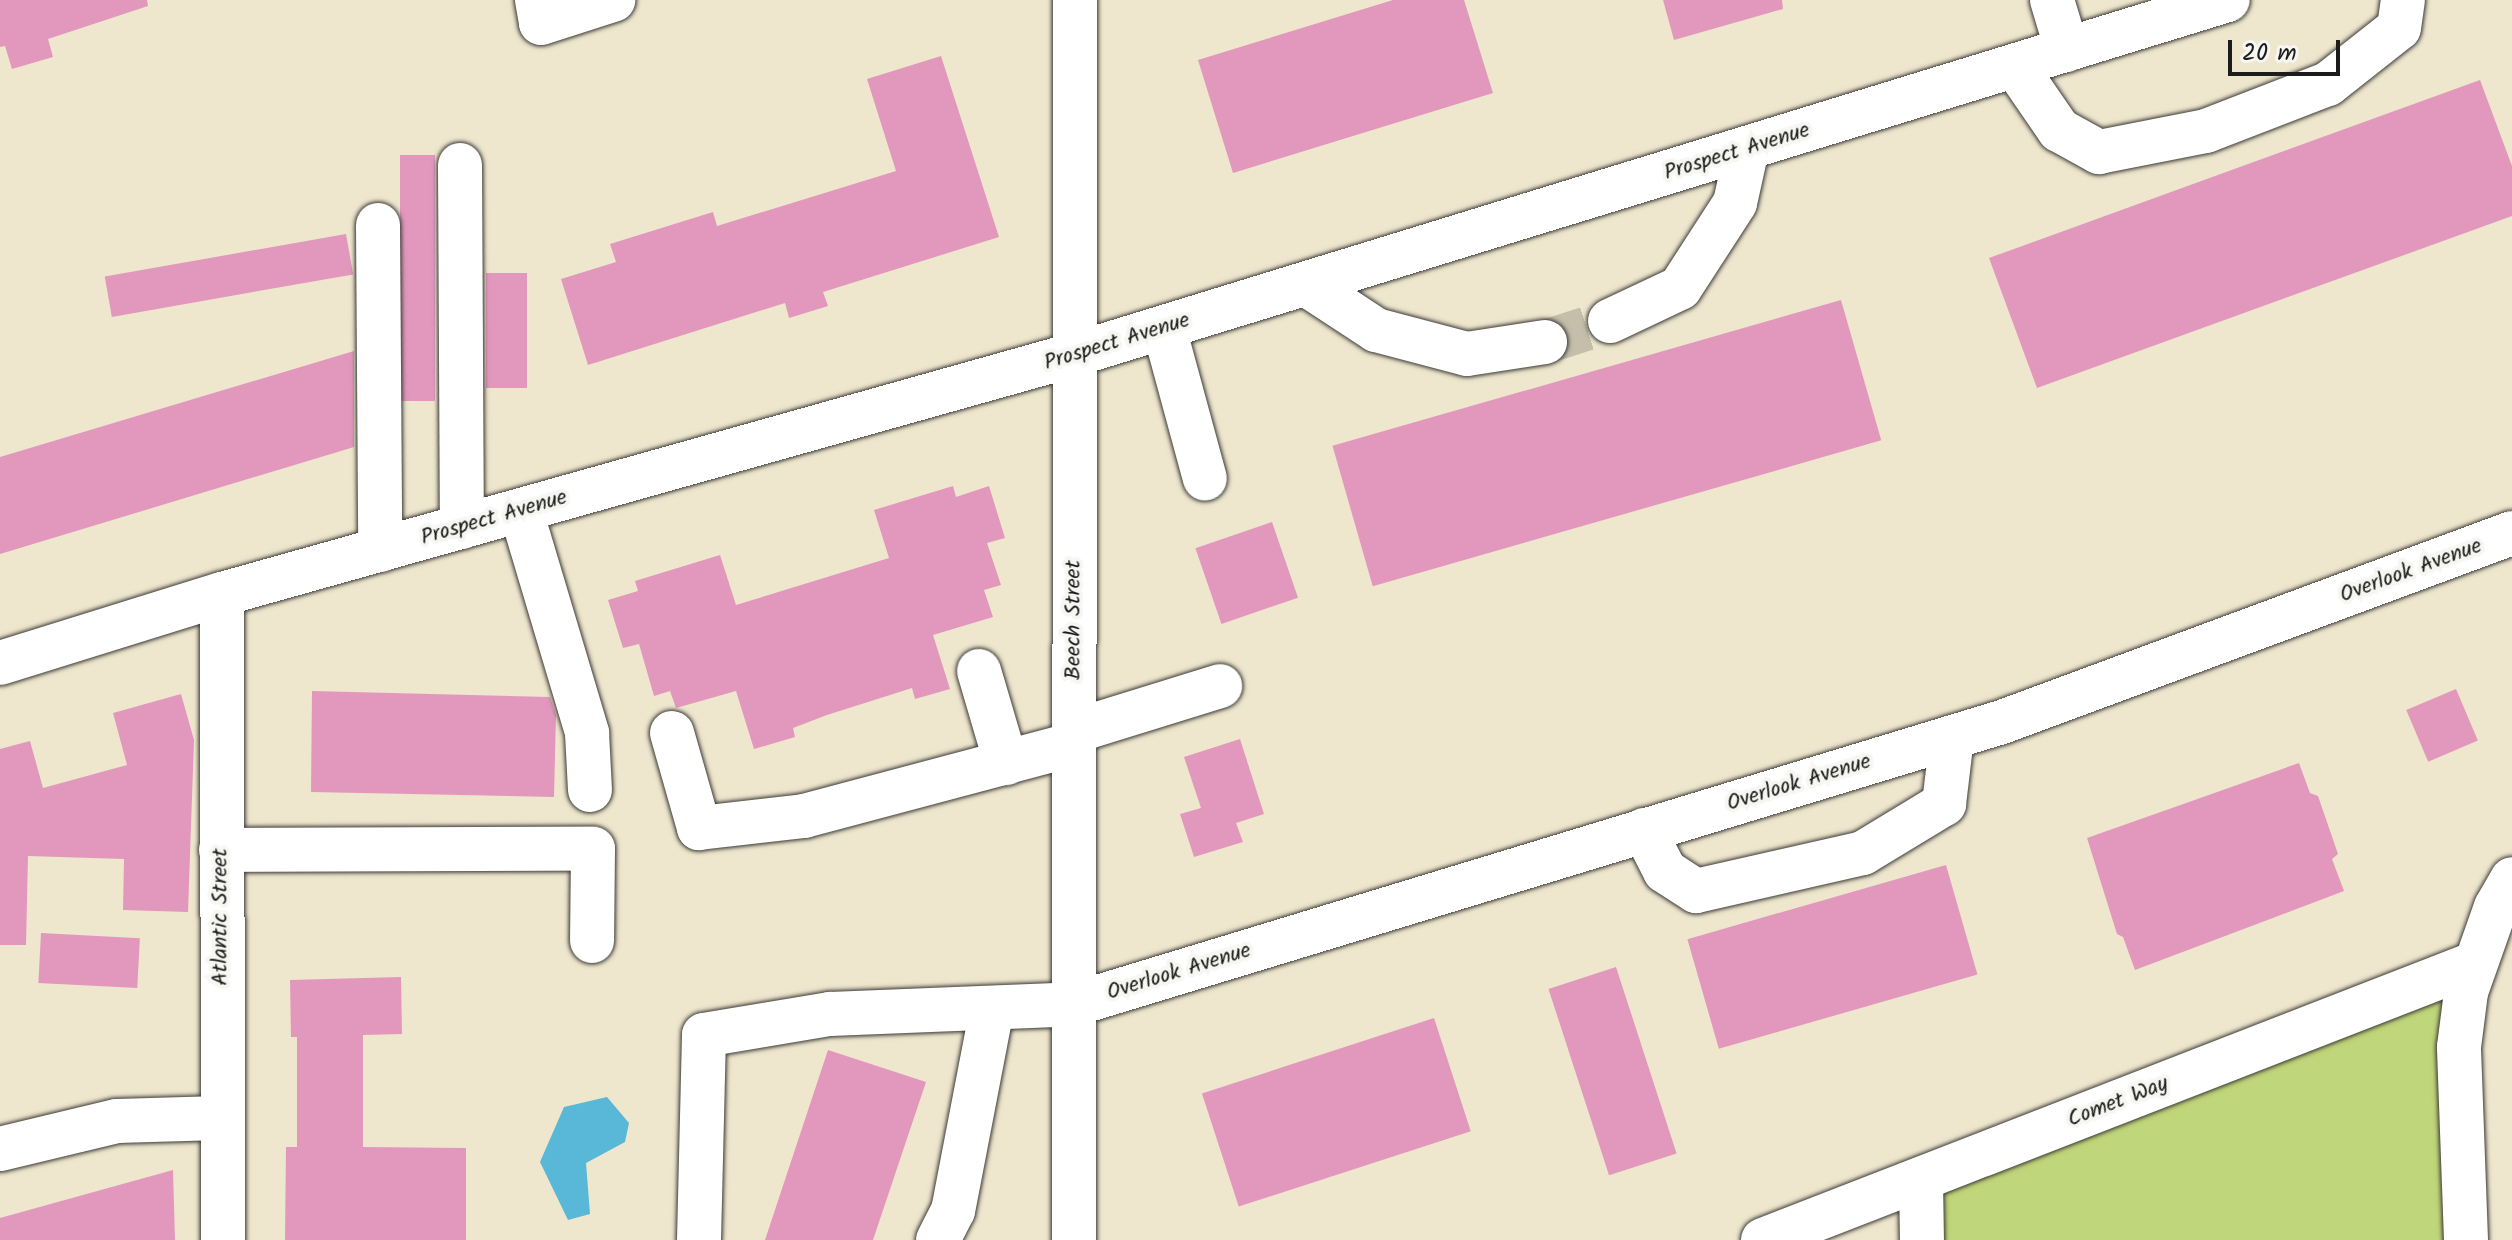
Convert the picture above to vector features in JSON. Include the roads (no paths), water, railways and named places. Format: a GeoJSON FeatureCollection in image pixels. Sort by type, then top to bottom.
{"type":"FeatureCollection","features":[{"type":"Feature","properties":{"kind":"street"},"geometry":{"type":"LineString","coordinates":[[537,0],[541,23],[613,0]]}},
{"type":"Feature","properties":{"kind":"street","name":"Beech Street"},"geometry":{"type":"LineString","coordinates":[[1074,1240],[1075,0]]}},
{"type":"Feature","properties":{"kind":"street"},"geometry":{"type":"LineString","coordinates":[[2052,0],[2067,50]]}},
{"type":"Feature","properties":{"kind":"street","name":"Prospect Avenue"},"geometry":{"type":"LineString","coordinates":[[0,663],[222,594],[1164,328],[2228,0]]}},
{"type":"Feature","properties":{"kind":"street"},"geometry":{"type":"LineString","coordinates":[[2015,66],[2059,130],[2099,152],[2206,131],[2328,84],[2399,28],[2403,0]]}},
{"type":"Feature","properties":{"kind":"street"},"geometry":{"type":"LineString","coordinates":[[1610,321],[1680,288],[1735,203],[1747,149]]}},
{"type":"Feature","properties":{"kind":"street"},"geometry":{"type":"LineString","coordinates":[[460,165],[462,527]]}},
{"type":"Feature","properties":{"kind":"street"},"geometry":{"type":"LineString","coordinates":[[378,225],[380,550]]}},
{"type":"Feature","properties":{"kind":"street"},"geometry":{"type":"LineString","coordinates":[[1306,284],[1376,330],[1467,354],[1545,342]]}},
{"type":"Feature","properties":{"kind":"street"},"geometry":{"type":"LineString","coordinates":[[1164,328],[1205,479]]}},
{"type":"Feature","properties":{"kind":"street"},"geometry":{"type":"LineString","coordinates":[[521,511],[587,733],[590,790]]}},
{"type":"Feature","properties":{"kind":"street","name":"Overlook Avenue"},"geometry":{"type":"LineString","coordinates":[[699,1240],[704,1035],[830,1014],[1075,1004],[1952,737],[2512,533]]}},
{"type":"Feature","properties":{"kind":"street","name":"Atlantic Street"},"geometry":{"type":"LineString","coordinates":[[222,594],[220,1118],[223,1240]]}},
{"type":"Feature","properties":{"kind":"street"},"geometry":{"type":"LineString","coordinates":[[979,671],[1006,763]]}},
{"type":"Feature","properties":{"kind":"street"},"geometry":{"type":"LineString","coordinates":[[672,733],[699,828],[804,816],[1006,763],[1220,686]]}},
{"type":"Feature","properties":{"kind":"street"},"geometry":{"type":"LineString","coordinates":[[1644,830],[1665,871],[1696,891],[1863,853],[1944,804],[1952,737]]}},
{"type":"Feature","properties":{"kind":"street"},"geometry":{"type":"LineString","coordinates":[[221,850],[593,849],[592,941]]}},
{"type":"Feature","properties":{"kind":"street"},"geometry":{"type":"LineString","coordinates":[[2466,1240],[2459,1047],[2473,964],[2512,879]]}},
{"type":"Feature","properties":{"kind":"street","name":"Comet Way"},"geometry":{"type":"LineString","coordinates":[[1763,1240],[2473,964]]}},
{"type":"Feature","properties":{"kind":"street"},"geometry":{"type":"LineString","coordinates":[[950,1230],[992,1009]]}},
{"type":"Feature","properties":{"kind":"street"},"geometry":{"type":"LineString","coordinates":[[0,1149],[117,1121],[220,1118]]}},
{"type":"Feature","properties":{"kind":"street"},"geometry":{"type":"LineString","coordinates":[[1921,1179],[1922,1240]]}},
{"type":"Feature","properties":{"kind":"water"},"geometry":{"type":"Polygon","coordinates":[[[607,1097],[629,1123],[625,1142],[586,1163],[590,1214],[568,1220],[540,1162],[564,1107],[607,1097]]]}},
{"type":"Feature","properties":{"kind":"tunnel"},"geometry":{"type":"LineString","coordinates":[[1545,342],[1610,321]]}}]}
